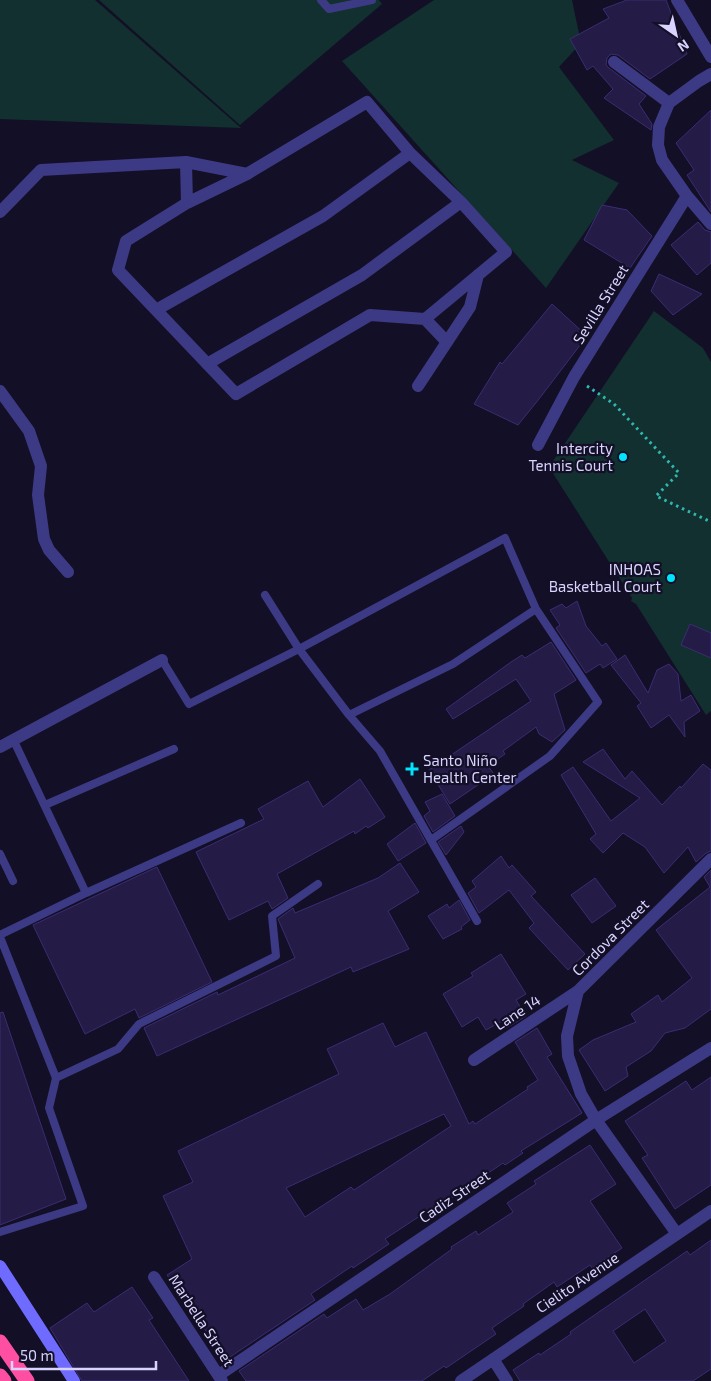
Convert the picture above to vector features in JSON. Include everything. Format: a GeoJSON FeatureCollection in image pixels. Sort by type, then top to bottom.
{"type":"FeatureCollection","features":[{"type":"Feature","properties":{"kind":"highway"},"geometry":{"type":"LineString","coordinates":[[0,1342],[27,1381]]}},
{"type":"Feature","properties":{"kind":"highway"},"geometry":{"type":"LineString","coordinates":[[0,1376],[4,1381]]}},
{"type":"Feature","properties":{"kind":"main road"},"geometry":{"type":"LineString","coordinates":[[0,1266],[74,1381]]}},
{"type":"Feature","properties":{"kind":"street"},"geometry":{"type":"LineString","coordinates":[[677,0],[711,57]]}},
{"type":"Feature","properties":{"kind":"street"},"geometry":{"type":"LineString","coordinates":[[614,62],[669,104]]}},
{"type":"Feature","properties":{"kind":"street"},"geometry":{"type":"LineString","coordinates":[[711,74],[669,104],[659,127],[658,145],[662,160],[687,196],[711,224]]}},
{"type":"Feature","properties":{"kind":"street"},"geometry":{"type":"LineString","coordinates":[[425,319],[506,252],[461,202],[410,154],[367,102],[247,174],[187,203],[126,241],[118,270],[236,394],[370,315],[425,319],[447,342]]}},
{"type":"Feature","properties":{"kind":"street"},"geometry":{"type":"LineString","coordinates":[[156,310],[323,216],[410,154]]}},
{"type":"Feature","properties":{"kind":"street"},"geometry":{"type":"LineString","coordinates":[[0,212],[41,170],[186,162],[247,174]]}},
{"type":"Feature","properties":{"kind":"street"},"geometry":{"type":"LineString","coordinates":[[186,162],[187,203]]}},
{"type":"Feature","properties":{"kind":"street","name":"Sevilla Street"},"geometry":{"type":"LineString","coordinates":[[538,445],[574,377],[687,196]]}},
{"type":"Feature","properties":{"kind":"street"},"geometry":{"type":"LineString","coordinates":[[207,364],[362,275],[461,202]]}},
{"type":"Feature","properties":{"kind":"street"},"geometry":{"type":"LineString","coordinates":[[418,386],[470,307],[478,275]]}},
{"type":"Feature","properties":{"kind":"street"},"geometry":{"type":"LineString","coordinates":[[0,392],[29,431],[40,466],[38,495],[44,539],[49,550],[68,572]]}},
{"type":"Feature","properties":{"kind":"street"},"geometry":{"type":"LineString","coordinates":[[0,747],[162,660]]}},
{"type":"Feature","properties":{"kind":"street","name":"Cordova Street"},"geometry":{"type":"LineString","coordinates":[[677,1234],[596,1120],[581,1094],[568,1056],[567,1036],[578,991],[711,859]]}},
{"type":"Feature","properties":{"kind":"street","name":"Lane 14"},"geometry":{"type":"LineString","coordinates":[[474,1060],[578,991]]}},
{"type":"Feature","properties":{"kind":"street","name":"Cadiz Street"},"geometry":{"type":"LineString","coordinates":[[220,1378],[596,1120],[711,1048]]}},
{"type":"Feature","properties":{"kind":"street","name":"Cielito Avenue"},"geometry":{"type":"LineString","coordinates":[[461,1381],[711,1211]]}},
{"type":"Feature","properties":{"kind":"street","name":"Marbella Street"},"geometry":{"type":"LineString","coordinates":[[154,1277],[220,1378]]}},
{"type":"Feature","properties":{"kind":"street"},"geometry":{"type":"LineString","coordinates":[[492,1359],[507,1381]]}},
{"type":"Feature","properties":{"kind":"lane"},"geometry":{"type":"LineString","coordinates":[[321,0],[329,9],[372,0]]}},
{"type":"Feature","properties":{"kind":"lane"},"geometry":{"type":"LineString","coordinates":[[162,660],[189,704],[299,649],[506,538],[536,609],[598,702],[550,756],[431,840]]}},
{"type":"Feature","properties":{"kind":"lane"},"geometry":{"type":"LineString","coordinates":[[265,595],[299,649],[380,752],[477,920]]}},
{"type":"Feature","properties":{"kind":"lane"},"geometry":{"type":"LineString","coordinates":[[349,715],[453,664],[536,609]]}},
{"type":"Feature","properties":{"kind":"lane"},"geometry":{"type":"LineString","coordinates":[[13,739],[86,893]]}},
{"type":"Feature","properties":{"kind":"lane"},"geometry":{"type":"LineString","coordinates":[[45,805],[174,750]]}},
{"type":"Feature","properties":{"kind":"lane"},"geometry":{"type":"LineString","coordinates":[[0,1232],[83,1206],[49,1108],[56,1078],[0,936],[86,893],[241,823]]}},
{"type":"Feature","properties":{"kind":"lane"},"geometry":{"type":"LineString","coordinates":[[0,854],[13,881]]}},
{"type":"Feature","properties":{"kind":"lane"},"geometry":{"type":"LineString","coordinates":[[56,1078],[118,1049],[139,1024],[276,956],[272,916],[318,884]]}},
{"type":"Feature","properties":{"kind":"path"},"geometry":{"type":"LineString","coordinates":[[574,377],[614,404],[679,473],[656,496],[711,522]]}},
{"type":"Feature","properties":{"kind":"green space"},"geometry":{"type":"Polygon","coordinates":[[[0,0],[95,0],[241,128],[0,119],[0,0]]]}},
{"type":"Feature","properties":{"kind":"green space"},"geometry":{"type":"Polygon","coordinates":[[[99,0],[379,0],[382,4],[240,125],[99,0]]]}},
{"type":"Feature","properties":{"kind":"green space"},"geometry":{"type":"Polygon","coordinates":[[[434,0],[572,0],[581,43],[559,67],[614,140],[572,160],[619,183],[546,288],[342,61],[434,0]]]}},
{"type":"Feature","properties":{"kind":"green space"},"geometry":{"type":"Polygon","coordinates":[[[654,311],[703,348],[711,362],[711,711],[706,715],[636,604],[631,601],[632,598],[549,467],[654,311]]]}},
{"type":"Feature","properties":{"kind":"building"},"geometry":{"type":"Polygon","coordinates":[[[627,0],[666,0],[687,54],[650,79],[618,55],[611,54],[607,58],[606,65],[609,68],[646,96],[639,104],[652,124],[651,130],[604,98],[613,89],[593,66],[587,70],[570,39],[609,18],[603,9],[627,0]]]}},
{"type":"Feature","properties":{"kind":"building"},"geometry":{"type":"Polygon","coordinates":[[[711,110],[711,212],[687,175],[694,170],[676,143],[711,110]]]}},
{"type":"Feature","properties":{"kind":"building"},"geometry":{"type":"Polygon","coordinates":[[[602,205],[627,210],[652,236],[630,268],[584,240],[602,205]]]}},
{"type":"Feature","properties":{"kind":"building"},"geometry":{"type":"Polygon","coordinates":[[[698,222],[705,230],[711,232],[711,263],[697,275],[671,245],[698,222]]]}},
{"type":"Feature","properties":{"kind":"building"},"geometry":{"type":"Polygon","coordinates":[[[659,274],[702,294],[673,315],[651,291],[659,274]]]}},
{"type":"Feature","properties":{"kind":"building"},"geometry":{"type":"Polygon","coordinates":[[[552,304],[587,336],[539,399],[518,425],[474,404],[500,362],[502,364],[552,304]]]}},
{"type":"Feature","properties":{"kind":"building"},"geometry":{"type":"Polygon","coordinates":[[[577,601],[586,626],[602,646],[606,643],[617,659],[603,668],[600,664],[586,673],[556,628],[560,625],[550,610],[562,604],[566,608],[577,601]]]}},
{"type":"Feature","properties":{"kind":"building"},"geometry":{"type":"Polygon","coordinates":[[[690,624],[711,633],[711,658],[681,645],[690,624]]]}},
{"type":"Feature","properties":{"kind":"building"},"geometry":{"type":"Polygon","coordinates":[[[551,642],[576,680],[554,694],[565,730],[552,742],[539,734],[536,727],[503,751],[505,754],[488,766],[494,774],[450,804],[429,770],[531,701],[516,679],[453,719],[446,709],[511,662],[522,655],[525,658],[551,642]]]}},
{"type":"Feature","properties":{"kind":"building"},"geometry":{"type":"Polygon","coordinates":[[[625,655],[648,693],[657,670],[669,664],[678,674],[681,701],[691,695],[700,711],[684,722],[685,737],[669,715],[651,728],[637,706],[641,703],[611,665],[625,655]]]}},
{"type":"Feature","properties":{"kind":"building"},"geometry":{"type":"Polygon","coordinates":[[[603,749],[625,779],[632,771],[662,805],[703,764],[711,770],[711,851],[696,862],[688,847],[664,873],[645,847],[623,833],[603,853],[590,839],[596,834],[561,775],[573,767],[611,821],[640,798],[583,762],[603,749]]]}},
{"type":"Feature","properties":{"kind":"building"},"geometry":{"type":"Polygon","coordinates":[[[360,779],[385,817],[368,828],[366,826],[355,834],[354,831],[277,874],[288,898],[272,909],[268,901],[229,920],[196,852],[264,819],[258,809],[308,781],[323,807],[360,779]]]}},
{"type":"Feature","properties":{"kind":"building"},"geometry":{"type":"Polygon","coordinates":[[[442,794],[455,816],[433,832],[424,816],[430,811],[425,802],[442,794]]]}},
{"type":"Feature","properties":{"kind":"building"},"geometry":{"type":"Polygon","coordinates":[[[415,823],[426,843],[398,861],[387,844],[415,823]]]}},
{"type":"Feature","properties":{"kind":"building"},"geometry":{"type":"Polygon","coordinates":[[[461,826],[464,832],[446,855],[438,842],[461,826]]]}},
{"type":"Feature","properties":{"kind":"building"},"geometry":{"type":"Polygon","coordinates":[[[501,856],[509,868],[512,865],[536,892],[531,896],[585,954],[568,970],[529,928],[534,923],[509,890],[479,913],[468,893],[476,887],[472,881],[501,856]]]}},
{"type":"Feature","properties":{"kind":"building"},"geometry":{"type":"Polygon","coordinates":[[[400,863],[419,892],[388,911],[409,949],[353,972],[351,967],[157,1056],[144,1028],[217,992],[218,995],[295,958],[278,919],[293,908],[295,913],[378,878],[400,863]]]}},
{"type":"Feature","properties":{"kind":"building"},"geometry":{"type":"Polygon","coordinates":[[[157,867],[212,982],[139,1018],[135,1009],[85,1034],[33,925],[157,867]]]}},
{"type":"Feature","properties":{"kind":"building"},"geometry":{"type":"Polygon","coordinates":[[[711,870],[711,1009],[685,1028],[665,1033],[651,1051],[626,1067],[628,1076],[605,1091],[579,1050],[593,1040],[636,1022],[631,1014],[658,995],[662,1002],[692,978],[656,930],[710,887],[704,877],[711,870]]]}},
{"type":"Feature","properties":{"kind":"building"},"geometry":{"type":"Polygon","coordinates":[[[595,878],[616,906],[592,923],[571,895],[595,878]]]}},
{"type":"Feature","properties":{"kind":"building"},"geometry":{"type":"Polygon","coordinates":[[[459,900],[470,920],[461,927],[462,929],[443,939],[428,916],[447,904],[449,908],[459,900]]]}},
{"type":"Feature","properties":{"kind":"building"},"geometry":{"type":"Polygon","coordinates":[[[501,954],[526,994],[516,1000],[526,1016],[507,1028],[502,1021],[486,1030],[478,1017],[462,1027],[443,994],[473,976],[471,973],[501,954]]]}},
{"type":"Feature","properties":{"kind":"building"},"geometry":{"type":"Polygon","coordinates":[[[3,1012],[66,1199],[0,1225],[0,1013],[3,1012]]]}},
{"type":"Feature","properties":{"kind":"building"},"geometry":{"type":"Polygon","coordinates":[[[383,1023],[395,1047],[426,1032],[469,1124],[473,1121],[475,1124],[528,1089],[527,1087],[538,1080],[515,1042],[537,1028],[552,1054],[547,1057],[582,1113],[521,1151],[523,1153],[505,1165],[503,1163],[440,1206],[438,1204],[385,1239],[389,1244],[311,1294],[315,1300],[230,1357],[228,1354],[224,1357],[167,1275],[192,1259],[163,1196],[193,1182],[178,1151],[339,1074],[327,1049],[383,1023]],[[444,1114],[286,1188],[305,1217],[351,1187],[354,1190],[451,1126],[444,1114]]]}},
{"type":"Feature","properties":{"kind":"building"},"geometry":{"type":"Polygon","coordinates":[[[711,1077],[711,1185],[675,1209],[642,1158],[648,1155],[625,1121],[686,1081],[692,1090],[711,1077]]]}},
{"type":"Feature","properties":{"kind":"building"},"geometry":{"type":"Polygon","coordinates":[[[590,1145],[616,1184],[590,1201],[622,1248],[592,1268],[590,1265],[557,1287],[554,1282],[492,1328],[496,1334],[446,1368],[444,1366],[422,1381],[246,1381],[239,1371],[324,1314],[327,1318],[356,1299],[363,1310],[390,1294],[452,1249],[451,1247],[476,1231],[478,1235],[513,1212],[507,1203],[536,1184],[534,1181],[590,1145]]]}},
{"type":"Feature","properties":{"kind":"building"},"geometry":{"type":"Polygon","coordinates":[[[711,1240],[711,1369],[693,1381],[520,1381],[513,1370],[571,1334],[570,1332],[687,1251],[690,1255],[711,1240]],[[645,1309],[613,1331],[634,1363],[666,1341],[645,1309]]]}},
{"type":"Feature","properties":{"kind":"building"},"geometry":{"type":"Polygon","coordinates":[[[132,1287],[153,1318],[149,1320],[189,1381],[82,1381],[50,1328],[87,1303],[94,1312],[132,1287]]]}},
{"type":"Feature","properties":{"kind":"place","name":"Intercity Tennis Court"},"geometry":{"type":"Point","coordinates":[623,457]}},
{"type":"Feature","properties":{"kind":"place","name":"INHOAS Basketball Court"},"geometry":{"type":"Point","coordinates":[671,578]}},
{"type":"Feature","properties":{"kind":"place","name":"Santo Niño Health Center"},"geometry":{"type":"Point","coordinates":[412,769]}}]}
